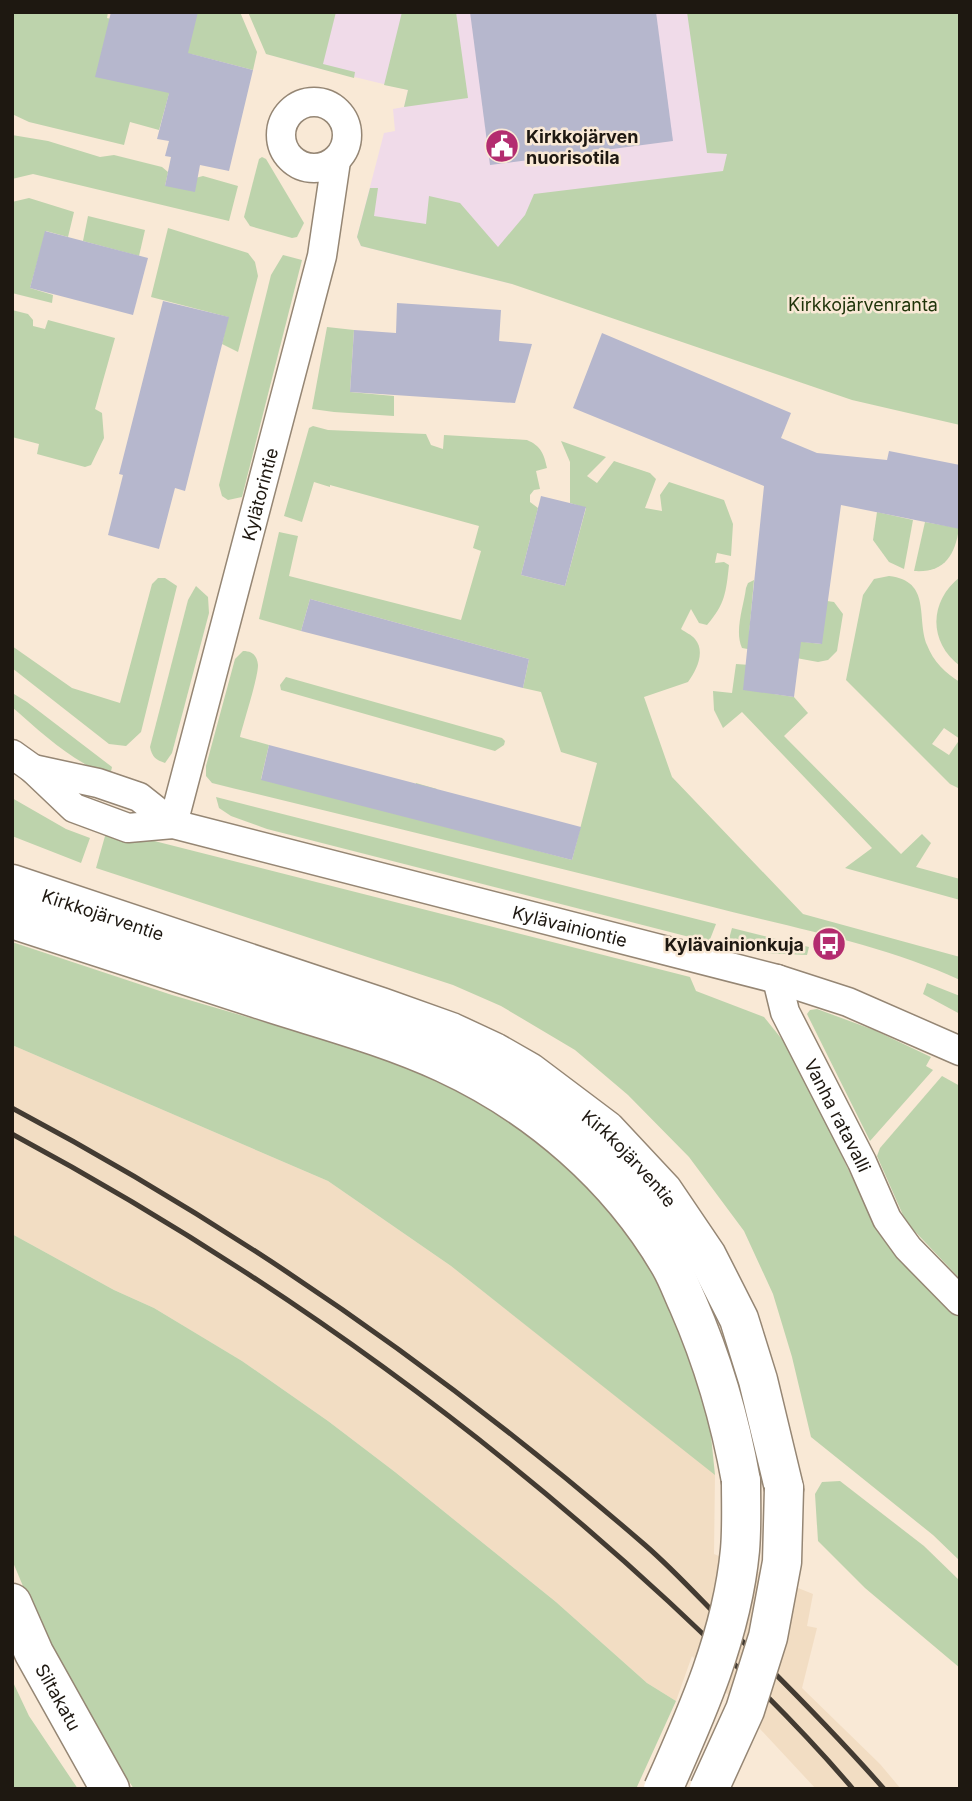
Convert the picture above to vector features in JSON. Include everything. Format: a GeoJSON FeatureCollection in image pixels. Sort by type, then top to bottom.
{"type":"FeatureCollection","features":[{"type":"Feature","properties":{"kind":"main road","name":"Kirkkojärventie"},"geometry":{"type":"LineString","coordinates":[[12,884],[382,1007],[451,1032],[495,1052],[529,1072],[606,1130],[663,1191],[707,1256],[739,1319],[758,1380],[783,1488],[782,1562],[768,1637],[745,1710],[709,1789]]}},
{"type":"Feature","properties":{"kind":"main road","name":"Kirkkojärventie"},"geometry":{"type":"LineString","coordinates":[[12,919],[374,1036],[445,1063],[509,1100],[553,1130],[586,1158],[634,1210],[671,1266],[719,1381],[733,1432],[741,1481],[740,1550],[728,1617],[707,1687],[663,1789]]}},
{"type":"Feature","properties":{"kind":"main road","name":"Siltakatu"},"geometry":{"type":"LineString","coordinates":[[12,1604],[34,1653],[110,1789]]}},
{"type":"Feature","properties":{"kind":"street","name":"Kylätorintie"},"geometry":{"type":"LineString","coordinates":[[173,824],[322,256],[336,161]]}},
{"type":"Feature","properties":{"kind":"street","name":"Kylävainiontie"},"geometry":{"type":"LineString","coordinates":[[23,762],[139,797],[173,824],[777,979],[848,1002],[960,1051]]}},
{"type":"Feature","properties":{"kind":"street","name":"Vanha ratavalli"},"geometry":{"type":"LineString","coordinates":[[777,979],[785,1012],[862,1162],[887,1219],[908,1248],[960,1301]]}},
{"type":"Feature","properties":{"kind":"shaded area"},"geometry":{"type":"Polygon","coordinates":[[[310,12],[762,12],[727,157],[701,243],[512,284],[361,246],[357,237],[384,133],[395,131],[393,109],[404,107],[408,90],[297,63],[310,12]]]}},
{"type":"Feature","properties":{"kind":"shaded area"},"geometry":{"type":"Polygon","coordinates":[[[12,1045],[328,1181],[451,1266],[715,1474],[714,1554],[813,1594],[807,1626],[817,1628],[802,1688],[880,1764],[901,1789],[816,1789],[692,1656],[676,1701],[647,1683],[556,1602],[328,1421],[242,1361],[154,1308],[114,1290],[12,1234],[12,1045]]]}},
{"type":"Feature","properties":{"kind":"green space"},"geometry":{"type":"Polygon","coordinates":[[[12,12],[108,12],[107,18],[177,34],[198,12],[240,12],[257,52],[253,70],[191,54],[178,61],[159,130],[130,122],[124,145],[29,122],[12,114],[12,12]]]}},
{"type":"Feature","properties":{"kind":"green space"},"geometry":{"type":"Polygon","coordinates":[[[248,12],[336,12],[323,64],[355,72],[354,78],[266,54],[248,12]]]}},
{"type":"Feature","properties":{"kind":"green space"},"geometry":{"type":"Polygon","coordinates":[[[402,12],[456,12],[468,98],[404,107],[408,90],[384,85],[402,12]]]}},
{"type":"Feature","properties":{"kind":"green space","name":"Kirkkojärvenranta"},"geometry":{"type":"Polygon","coordinates":[[[687,12],[960,12],[960,425],[852,400],[512,284],[361,246],[357,237],[370,188],[378,188],[374,216],[426,224],[429,196],[460,203],[498,247],[525,215],[534,194],[723,171],[727,154],[707,153],[687,12]]]}},
{"type":"Feature","properties":{"kind":"green space"},"geometry":{"type":"Polygon","coordinates":[[[12,135],[48,141],[100,157],[114,155],[162,167],[168,172],[165,186],[203,176],[238,186],[229,221],[33,174],[12,179],[12,135]]]}},
{"type":"Feature","properties":{"kind":"green space"},"geometry":{"type":"Polygon","coordinates":[[[259,159],[266,159],[304,223],[297,237],[292,238],[250,226],[244,217],[259,159]]]}},
{"type":"Feature","properties":{"kind":"green space"},"geometry":{"type":"Polygon","coordinates":[[[29,198],[74,212],[68,237],[46,231],[30,288],[53,295],[52,303],[12,293],[12,202],[29,198]]]}},
{"type":"Feature","properties":{"kind":"green space"},"geometry":{"type":"Polygon","coordinates":[[[88,216],[145,230],[139,256],[83,241],[88,216]]]}},
{"type":"Feature","properties":{"kind":"green space"},"geometry":{"type":"Polygon","coordinates":[[[168,228],[248,253],[255,262],[258,276],[238,352],[222,344],[228,317],[151,297],[168,228]]]}},
{"type":"Feature","properties":{"kind":"green space"},"geometry":{"type":"Polygon","coordinates":[[[283,255],[302,260],[242,497],[228,500],[222,496],[219,485],[271,275],[283,255]]]}},
{"type":"Feature","properties":{"kind":"green space"},"geometry":{"type":"Polygon","coordinates":[[[12,310],[28,314],[33,320],[33,326],[45,329],[48,320],[115,338],[95,409],[102,413],[104,438],[91,465],[85,467],[37,454],[39,444],[12,437],[12,310]]]}},
{"type":"Feature","properties":{"kind":"green space"},"geometry":{"type":"Polygon","coordinates":[[[327,327],[354,330],[350,392],[394,396],[394,416],[312,409],[327,327]]]}},
{"type":"Feature","properties":{"kind":"green space"},"geometry":{"type":"Polygon","coordinates":[[[313,426],[328,430],[426,434],[431,445],[443,449],[444,435],[532,442],[541,451],[547,468],[536,471],[540,489],[534,490],[530,495],[530,502],[538,508],[521,575],[565,586],[586,508],[570,503],[570,462],[561,441],[606,457],[587,476],[597,483],[614,461],[650,473],[656,479],[645,508],[662,511],[660,495],[669,482],[724,500],[733,524],[731,556],[717,553],[715,563],[724,562],[729,565],[724,598],[707,625],[699,623],[691,609],[681,629],[698,644],[700,655],[697,667],[688,682],[644,697],[672,777],[803,914],[960,957],[960,980],[897,956],[832,937],[212,783],[206,776],[206,766],[235,659],[243,651],[249,652],[254,654],[258,665],[240,737],[269,745],[261,779],[408,816],[416,783],[437,789],[430,822],[572,860],[597,763],[561,752],[541,692],[523,688],[529,659],[310,599],[301,631],[259,619],[279,532],[298,536],[289,576],[461,620],[481,551],[473,548],[479,526],[314,482],[302,522],[284,516],[309,428],[313,426]]]}},
{"type":"Feature","properties":{"kind":"green space"},"geometry":{"type":"Polygon","coordinates":[[[877,512],[913,520],[904,569],[889,562],[873,540],[877,512]]]}},
{"type":"Feature","properties":{"kind":"green space"},"geometry":{"type":"Polygon","coordinates":[[[925,522],[959,528],[957,538],[951,554],[940,566],[914,571],[925,522]]]}},
{"type":"Feature","properties":{"kind":"green space"},"geometry":{"type":"Polygon","coordinates":[[[889,576],[903,579],[912,585],[920,602],[927,645],[940,666],[960,682],[960,739],[960,789],[950,784],[846,680],[863,595],[874,579],[889,576]],[[944,728],[932,744],[949,755],[960,739],[944,728]]]}},
{"type":"Feature","properties":{"kind":"green space"},"geometry":{"type":"Polygon","coordinates":[[[960,577],[960,666],[942,645],[936,622],[942,598],[960,577]]]}},
{"type":"Feature","properties":{"kind":"green space"},"geometry":{"type":"Polygon","coordinates":[[[158,578],[165,578],[177,586],[141,732],[126,746],[109,744],[12,668],[12,646],[72,688],[120,703],[152,584],[158,578]]]}},
{"type":"Feature","properties":{"kind":"green space"},"geometry":{"type":"Polygon","coordinates":[[[754,580],[749,635],[821,644],[827,601],[834,602],[843,614],[837,651],[828,660],[818,662],[742,648],[740,618],[746,588],[748,583],[754,580]]]}},
{"type":"Feature","properties":{"kind":"green space"},"geometry":{"type":"Polygon","coordinates":[[[196,586],[208,597],[209,613],[172,753],[165,763],[155,758],[150,747],[188,600],[196,586]]]}},
{"type":"Feature","properties":{"kind":"green space"},"geometry":{"type":"Polygon","coordinates":[[[736,664],[777,667],[774,694],[794,697],[808,713],[784,736],[901,854],[922,834],[931,843],[916,867],[960,879],[960,900],[845,868],[872,848],[742,712],[723,728],[714,710],[713,691],[732,693],[736,664]]]}},
{"type":"Feature","properties":{"kind":"green space"},"geometry":{"type":"Polygon","coordinates":[[[286,677],[502,738],[504,745],[495,751],[281,690],[280,685],[286,677]]]}},
{"type":"Feature","properties":{"kind":"green space"},"geometry":{"type":"Polygon","coordinates":[[[14,694],[112,767],[110,776],[70,755],[35,727],[12,707],[14,694]]]}},
{"type":"Feature","properties":{"kind":"green space"},"geometry":{"type":"Polygon","coordinates":[[[216,797],[716,924],[709,942],[267,829],[231,816],[219,808],[216,797]]]}},
{"type":"Feature","properties":{"kind":"green space"},"geometry":{"type":"Polygon","coordinates":[[[12,798],[66,829],[90,838],[81,863],[12,836],[12,798]]]}},
{"type":"Feature","properties":{"kind":"green space"},"geometry":{"type":"Polygon","coordinates":[[[107,829],[690,977],[696,991],[764,1017],[793,1053],[877,1230],[960,1313],[960,1561],[933,1535],[811,1437],[792,1357],[773,1294],[744,1231],[689,1157],[628,1095],[575,1050],[501,1006],[453,985],[96,868],[107,829]]]}},
{"type":"Feature","properties":{"kind":"green space"},"geometry":{"type":"Polygon","coordinates":[[[732,928],[809,947],[807,955],[761,953],[727,946],[732,928]]]}},
{"type":"Feature","properties":{"kind":"green space"},"geometry":{"type":"Polygon","coordinates":[[[12,942],[172,995],[353,1048],[463,1088],[548,1139],[650,1258],[696,1360],[710,1426],[715,1475],[451,1266],[328,1181],[12,1045],[12,942]]]}},
{"type":"Feature","properties":{"kind":"green space"},"geometry":{"type":"Polygon","coordinates":[[[927,983],[960,996],[960,1014],[923,994],[927,983]]]}},
{"type":"Feature","properties":{"kind":"green space"},"geometry":{"type":"Polygon","coordinates":[[[817,1009],[874,1030],[931,1057],[926,1066],[933,1070],[870,1141],[807,1014],[810,1010],[817,1009]]]}},
{"type":"Feature","properties":{"kind":"green space"},"geometry":{"type":"Polygon","coordinates":[[[942,1076],[960,1086],[960,1279],[906,1222],[877,1156],[880,1148],[942,1076]]]}},
{"type":"Feature","properties":{"kind":"green space"},"geometry":{"type":"Polygon","coordinates":[[[12,1234],[114,1290],[154,1308],[242,1361],[328,1421],[556,1602],[647,1683],[676,1701],[636,1789],[134,1789],[101,1739],[36,1617],[12,1560],[12,1234]]]}},
{"type":"Feature","properties":{"kind":"green space"},"geometry":{"type":"Polygon","coordinates":[[[840,1481],[924,1546],[960,1581],[960,1668],[865,1588],[818,1541],[815,1494],[822,1482],[840,1481]]]}},
{"type":"Feature","properties":{"kind":"green space"},"geometry":{"type":"Polygon","coordinates":[[[12,1680],[29,1716],[78,1789],[12,1789],[12,1680]]]}},
{"type":"Feature","properties":{"kind":"building"},"geometry":{"type":"Polygon","coordinates":[[[111,12],[198,12],[188,53],[253,70],[229,171],[200,165],[195,192],[165,186],[171,157],[165,156],[169,141],[157,139],[169,93],[95,77],[111,12]]]}},
{"type":"Feature","properties":{"kind":"building"},"geometry":{"type":"Polygon","coordinates":[[[470,12],[656,12],[673,141],[490,165],[470,12]]]}},
{"type":"Feature","properties":{"kind":"building"},"geometry":{"type":"Polygon","coordinates":[[[45,231],[148,258],[133,315],[30,288],[45,231]]]}},
{"type":"Feature","properties":{"kind":"building"},"geometry":{"type":"Polygon","coordinates":[[[163,301],[229,317],[185,491],[175,488],[159,549],[108,535],[123,475],[119,474],[163,301]]]}},
{"type":"Feature","properties":{"kind":"building"},"geometry":{"type":"Polygon","coordinates":[[[397,303],[501,310],[499,341],[532,344],[515,403],[350,392],[354,330],[396,333],[397,303]]]}},
{"type":"Feature","properties":{"kind":"building"},"geometry":{"type":"Polygon","coordinates":[[[602,333],[791,413],[781,438],[817,453],[887,460],[889,451],[960,465],[960,529],[841,505],[822,644],[801,642],[794,697],[743,690],[764,486],[573,408],[602,333]]]}},
{"type":"Feature","properties":{"kind":"building"},"geometry":{"type":"Polygon","coordinates":[[[541,496],[586,507],[565,586],[521,575],[541,496]]]}},
{"type":"Feature","properties":{"kind":"building"},"geometry":{"type":"Polygon","coordinates":[[[310,599],[529,659],[523,688],[301,631],[310,599]]]}},
{"type":"Feature","properties":{"kind":"building"},"geometry":{"type":"Polygon","coordinates":[[[269,745],[581,827],[572,860],[261,780],[269,745]]]}},
{"type":"Feature","properties":{"kind":"railway"},"geometry":{"type":"LineString","coordinates":[[12,1108],[97,1155],[261,1255],[341,1308],[496,1422],[667,1565],[808,1707],[884,1789]]}},
{"type":"Feature","properties":{"kind":"railway"},"geometry":{"type":"LineString","coordinates":[[12,1134],[187,1235],[355,1347],[436,1407],[593,1534],[668,1601],[740,1669],[853,1789]]}},
{"type":"Feature","properties":{"kind":"place","name":"Kirkkojärven nuorisotila"},"geometry":{"type":"Point","coordinates":[502,146]}},
{"type":"Feature","properties":{"kind":"place","name":"Kylävainionkuja"},"geometry":{"type":"Point","coordinates":[829,944]}}]}
